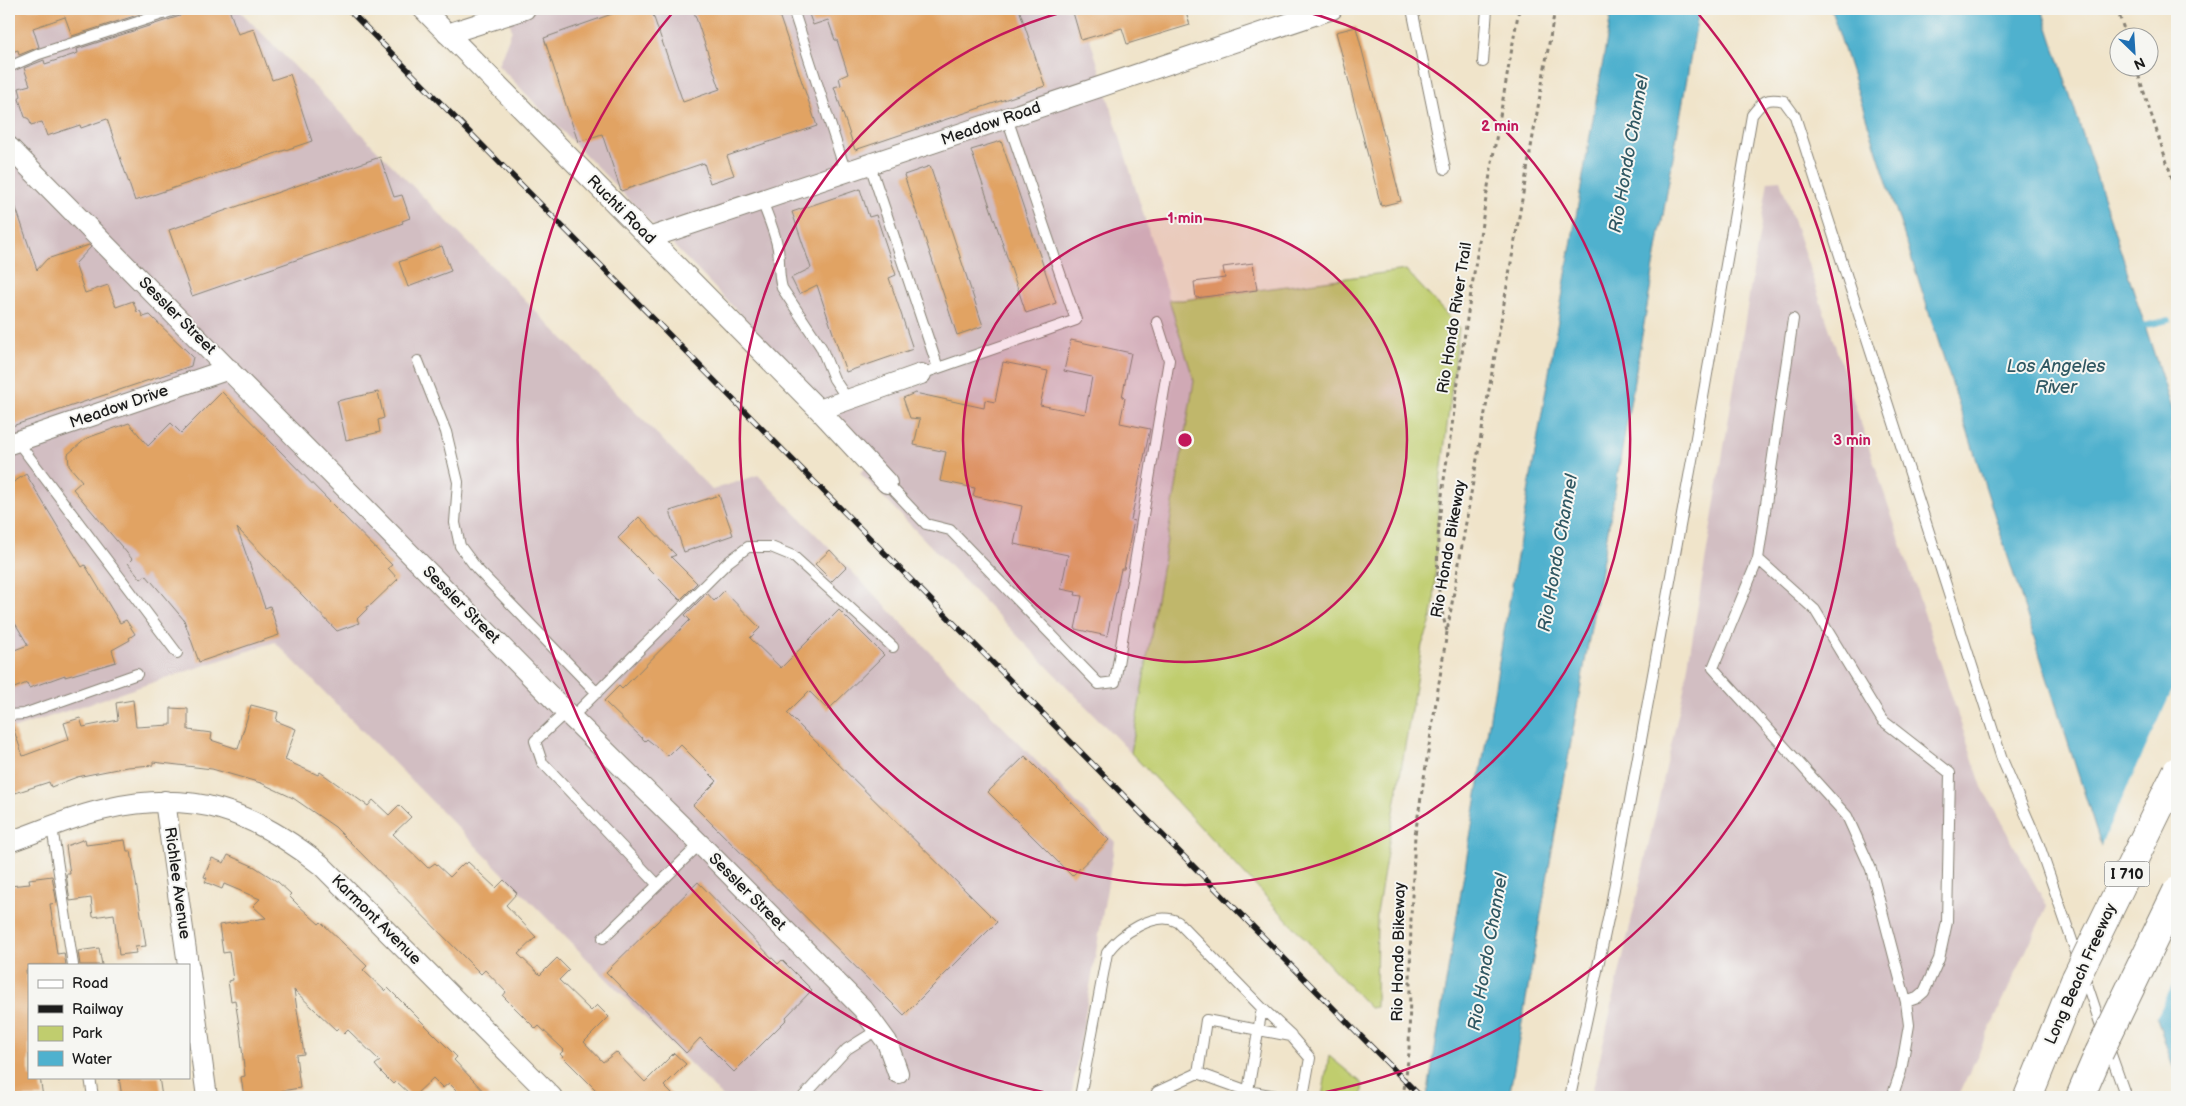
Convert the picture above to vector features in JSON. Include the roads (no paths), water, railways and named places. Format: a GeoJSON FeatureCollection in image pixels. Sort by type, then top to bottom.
{"type":"FeatureCollection","features":[{"type":"Feature","properties":{"kind":"highway","name":"Long Beach Freeway"},"geometry":{"type":"LineString","coordinates":[[2028,1097],[2076,978],[2177,771]]}},
{"type":"Feature","properties":{"kind":"highway"},"geometry":{"type":"LineString","coordinates":[[2080,1097],[2099,1053],[2177,892]]}},
{"type":"Feature","properties":{"kind":"street","name":"Ruchti Road"},"geometry":{"type":"LineString","coordinates":[[423,9],[819,410],[887,483]]}},
{"type":"Feature","properties":{"kind":"street"},"geometry":{"type":"LineString","coordinates":[[447,34],[522,9]]}},
{"type":"Feature","properties":{"kind":"street","name":"Meadow Road"},"geometry":{"type":"LineString","coordinates":[[649,238],[1332,9]]}},
{"type":"Feature","properties":{"kind":"street","name":"Sessler Street"},"geometry":{"type":"LineString","coordinates":[[9,147],[229,369],[563,718],[700,844],[863,1009],[879,1029],[894,1057],[898,1073]]}},
{"type":"Feature","properties":{"kind":"street","name":"Meadow Drive"},"geometry":{"type":"LineString","coordinates":[[13,443],[229,369]]}},
{"type":"Feature","properties":{"kind":"street"},"geometry":{"type":"LineString","coordinates":[[819,410],[930,371]]}},
{"type":"Feature","properties":{"kind":"street","name":"Karmont Avenue"},"geometry":{"type":"LineString","coordinates":[[9,842],[104,809],[165,801],[203,804],[230,811],[257,822],[297,846],[321,865],[552,1097]]}},
{"type":"Feature","properties":{"kind":"street","name":"Richlee Avenue"},"geometry":{"type":"LineString","coordinates":[[165,801],[189,964]]}},
{"type":"Feature","properties":{"kind":"street","name":"Richlee Avenue"},"geometry":{"type":"LineString","coordinates":[[190,973],[208,1097]]}},
{"type":"Feature","properties":{"kind":"lane"},"geometry":{"type":"LineString","coordinates":[[9,67],[40,54],[178,9]]}},
{"type":"Feature","properties":{"kind":"lane"},"geometry":{"type":"LineString","coordinates":[[792,9],[846,172]]}},
{"type":"Feature","properties":{"kind":"lane"},"geometry":{"type":"LineString","coordinates":[[1412,9],[1445,169]]}},
{"type":"Feature","properties":{"kind":"lane"},"geometry":{"type":"LineString","coordinates":[[1484,62],[1487,9]]}},
{"type":"Feature","properties":{"kind":"lane"},"geometry":{"type":"LineString","coordinates":[[1570,1097],[1613,895],[1752,115],[1761,104],[1770,98],[1784,101],[1795,116],[2002,759],[2039,845],[2126,1097]]}},
{"type":"Feature","properties":{"kind":"lane"},"geometry":{"type":"LineString","coordinates":[[870,165],[930,371],[1076,320],[1007,118]]}},
{"type":"Feature","properties":{"kind":"lane"},"geometry":{"type":"LineString","coordinates":[[762,201],[776,236],[779,279],[782,288],[821,348],[834,379],[848,400]]}},
{"type":"Feature","properties":{"kind":"lane"},"geometry":{"type":"LineString","coordinates":[[1793,318],[1758,559],[1713,668],[1847,816],[1871,869],[1906,1002],[1909,1025],[1906,1048],[1892,1097]]}},
{"type":"Feature","properties":{"kind":"lane"},"geometry":{"type":"LineString","coordinates":[[887,483],[926,524],[950,530],[1099,684],[1115,682],[1170,360],[1157,322]]}},
{"type":"Feature","properties":{"kind":"lane"},"geometry":{"type":"LineString","coordinates":[[418,362],[446,432],[458,482],[455,523],[460,546],[477,569],[597,693]]}},
{"type":"Feature","properties":{"kind":"lane"},"geometry":{"type":"LineString","coordinates":[[13,443],[177,653]]}},
{"type":"Feature","properties":{"kind":"lane"},"geometry":{"type":"LineString","coordinates":[[657,884],[542,762],[535,741],[597,693],[728,562],[748,547],[771,547],[793,556],[893,647]]}},
{"type":"Feature","properties":{"kind":"lane"},"geometry":{"type":"LineString","coordinates":[[1758,559],[1815,610],[1882,720],[1950,773],[1947,922],[1939,959],[1924,992],[1917,998],[1906,1002]]}},
{"type":"Feature","properties":{"kind":"lane"},"geometry":{"type":"LineString","coordinates":[[9,715],[24,714],[136,674]]}},
{"type":"Feature","properties":{"kind":"lane"},"geometry":{"type":"LineString","coordinates":[[52,827],[73,964]]}},
{"type":"Feature","properties":{"kind":"lane"},"geometry":{"type":"LineString","coordinates":[[603,938],[700,844]]}},
{"type":"Feature","properties":{"kind":"lane"},"geometry":{"type":"LineString","coordinates":[[1080,1097],[1106,956],[1119,938],[1138,926],[1157,920],[1168,919],[1178,922],[1291,1036],[1310,1058],[1303,1097]]}},
{"type":"Feature","properties":{"kind":"lane"},"geometry":{"type":"LineString","coordinates":[[1248,1094],[1262,1008]]}},
{"type":"Feature","properties":{"kind":"lane"},"geometry":{"type":"LineString","coordinates":[[1198,1073],[1206,1020],[1291,1036]]}},
{"type":"Feature","properties":{"kind":"lane"},"geometry":{"type":"LineString","coordinates":[[803,1097],[847,1049],[879,1029]]}},
{"type":"Feature","properties":{"kind":"lane"},"geometry":{"type":"LineString","coordinates":[[1156,1097],[1158,1092],[1198,1073],[1248,1094],[1282,1097]]}},
{"type":"Feature","properties":{"kind":"lane"},"geometry":{"type":"LineString","coordinates":[[90,1078],[93,1097]]}},
{"type":"Feature","properties":{"kind":"water","name":"Rio Hondo Channel"},"geometry":{"type":"Polygon","coordinates":[[[1612,9],[1699,9],[1509,1097],[1427,1097],[1505,626],[1612,9]]]}},
{"type":"Feature","properties":{"kind":"water","name":"Los Angeles River"},"geometry":{"type":"Polygon","coordinates":[[[1831,9],[2042,9],[2177,424],[2177,1080],[1831,9]]]}},
{"type":"Feature","properties":{"kind":"waterway"},"geometry":{"type":"LineString","coordinates":[[2139,327],[2169,320]]}},
{"type":"Feature","properties":{"kind":"railway"},"geometry":{"type":"LineString","coordinates":[[348,9],[1421,1097]]}}]}
